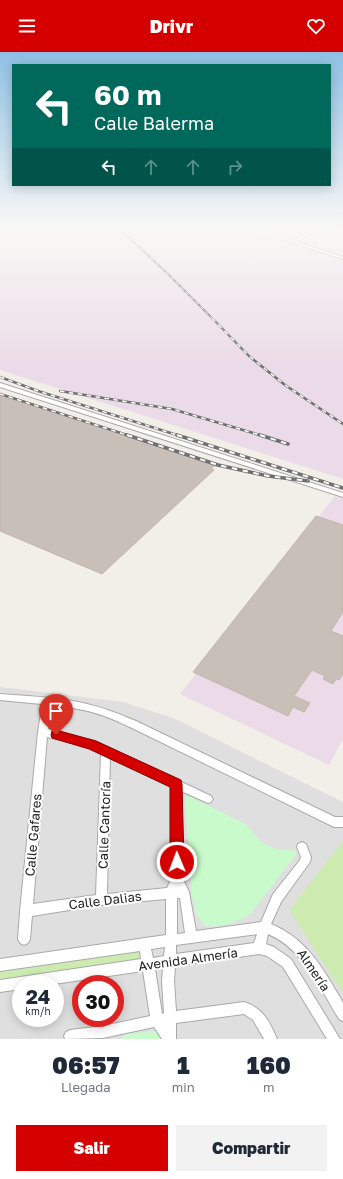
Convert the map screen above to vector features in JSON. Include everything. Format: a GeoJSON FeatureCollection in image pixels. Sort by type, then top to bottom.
{"type":"FeatureCollection","features":[{"type":"Feature","properties":{"kind":"street"},"geometry":{"type":"LineString","coordinates":[[0,385],[343,495]]}},
{"type":"Feature","properties":{"kind":"street"},"geometry":{"type":"LineString","coordinates":[[0,697],[60,703],[84,707],[110,714],[334,822],[343,822]]}},
{"type":"Feature","properties":{"kind":"street","name":"Calle Gafares"},"geometry":{"type":"LineString","coordinates":[[24,939],[45,713]]}},
{"type":"Feature","properties":{"kind":"street"},"geometry":{"type":"LineString","coordinates":[[43,732],[92,744],[208,799]]}},
{"type":"Feature","properties":{"kind":"street","name":"Calle Cantoría"},"geometry":{"type":"LineString","coordinates":[[101,900],[106,751]]}},
{"type":"Feature","properties":{"kind":"street"},"geometry":{"type":"LineString","coordinates":[[170,1039],[168,986],[173,915],[171,893],[177,877],[176,784]]}},
{"type":"Feature","properties":{"kind":"street"},"geometry":{"type":"LineString","coordinates":[[259,948],[264,927],[278,898],[305,862],[306,857],[302,847]]}},
{"type":"Feature","properties":{"kind":"street"},"geometry":{"type":"LineString","coordinates":[[177,877],[184,892],[192,938]]}},
{"type":"Feature","properties":{"kind":"street","name":"Calle Dalias"},"geometry":{"type":"LineString","coordinates":[[26,911],[101,900],[184,892]]}},
{"type":"Feature","properties":{"kind":"street","name":"Avenida Almería"},"geometry":{"type":"LineString","coordinates":[[0,965],[264,927],[278,931]]}},
{"type":"Feature","properties":{"kind":"street","name":"Almería"},"geometry":{"type":"LineString","coordinates":[[278,931],[298,946],[307,957],[343,1015]]}},
{"type":"Feature","properties":{"kind":"street"},"geometry":{"type":"LineString","coordinates":[[145,945],[157,1021],[170,1039]]}},
{"type":"Feature","properties":{"kind":"street","name":"Avenida Almería"},"geometry":{"type":"LineString","coordinates":[[0,986],[259,948],[270,950],[279,956]]}},
{"type":"Feature","properties":{"kind":"street","name":"Almería"},"geometry":{"type":"LineString","coordinates":[[279,956],[294,972],[334,1039]]}},
{"type":"Feature","properties":{"kind":"street"},"geometry":{"type":"LineString","coordinates":[[70,1036],[104,1035],[170,1018],[244,1008],[254,1012],[271,1039]]}},
{"type":"Feature","properties":{"kind":"shaded area"},"geometry":{"type":"Polygon","coordinates":[[[0,275],[343,275],[343,479],[0,370],[0,275]]]}},
{"type":"Feature","properties":{"kind":"shaded area"},"geometry":{"type":"Polygon","coordinates":[[[335,496],[343,498],[343,739],[329,765],[180,694],[335,496]]]}},
{"type":"Feature","properties":{"kind":"shaded area"},"geometry":{"type":"Polygon","coordinates":[[[0,687],[123,702],[173,718],[343,802],[343,1039],[0,1039],[0,687]]]}},
{"type":"Feature","properties":{"kind":"green space"},"geometry":{"type":"Polygon","coordinates":[[[186,796],[191,797],[247,825],[260,841],[267,845],[276,849],[292,850],[296,852],[296,855],[251,913],[235,922],[218,926],[205,926],[197,916],[192,896],[185,801],[186,796]]]}},
{"type":"Feature","properties":{"kind":"green space"},"geometry":{"type":"Polygon","coordinates":[[[343,841],[343,993],[290,909],[343,841]]]}},
{"type":"Feature","properties":{"kind":"green space"},"geometry":{"type":"Polygon","coordinates":[[[141,951],[142,959],[28,975],[12,975],[12,977],[0,979],[0,972],[141,951]]]}},
{"type":"Feature","properties":{"kind":"green space"},"geometry":{"type":"Polygon","coordinates":[[[156,1031],[162,1039],[121,1039],[125,1034],[156,1031]]]}},
{"type":"Feature","properties":{"kind":"building"},"geometry":{"type":"Polygon","coordinates":[[[0,393],[217,464],[211,469],[214,470],[102,574],[0,531],[0,393]]]}},
{"type":"Feature","properties":{"kind":"building"},"geometry":{"type":"Polygon","coordinates":[[[316,516],[343,525],[343,612],[331,631],[343,636],[343,674],[339,680],[336,679],[333,684],[323,679],[325,676],[312,670],[294,696],[310,703],[304,712],[293,707],[288,716],[193,672],[316,516]]]}},
{"type":"Feature","properties":{"kind":"railway"},"geometry":{"type":"LineString","coordinates":[[169,275],[212,318]]}},
{"type":"Feature","properties":{"kind":"railway"},"geometry":{"type":"LineString","coordinates":[[212,318],[249,356],[285,385],[343,424]]}},
{"type":"Feature","properties":{"kind":"railway"},"geometry":{"type":"LineString","coordinates":[[0,377],[38,391],[180,436]]}},
{"type":"Feature","properties":{"kind":"railway"},"geometry":{"type":"LineString","coordinates":[[60,391],[172,409],[263,436]]}},
{"type":"Feature","properties":{"kind":"railway"},"geometry":{"type":"LineString","coordinates":[[0,394],[130,436]]}},
{"type":"Feature","properties":{"kind":"railway"},"geometry":{"type":"LineString","coordinates":[[127,435],[218,465],[268,476],[308,481]]}},
{"type":"Feature","properties":{"kind":"railway"},"geometry":{"type":"LineString","coordinates":[[177,435],[343,488]]}},
{"type":"Feature","properties":{"kind":"railway"},"geometry":{"type":"LineString","coordinates":[[260,435],[288,444]]}},
{"type":"Feature","properties":{"kind":"route"},"geometry":{"type":"LineString","coordinates":[[56,735],[92,744],[176,784],[177,862]]}}]}
